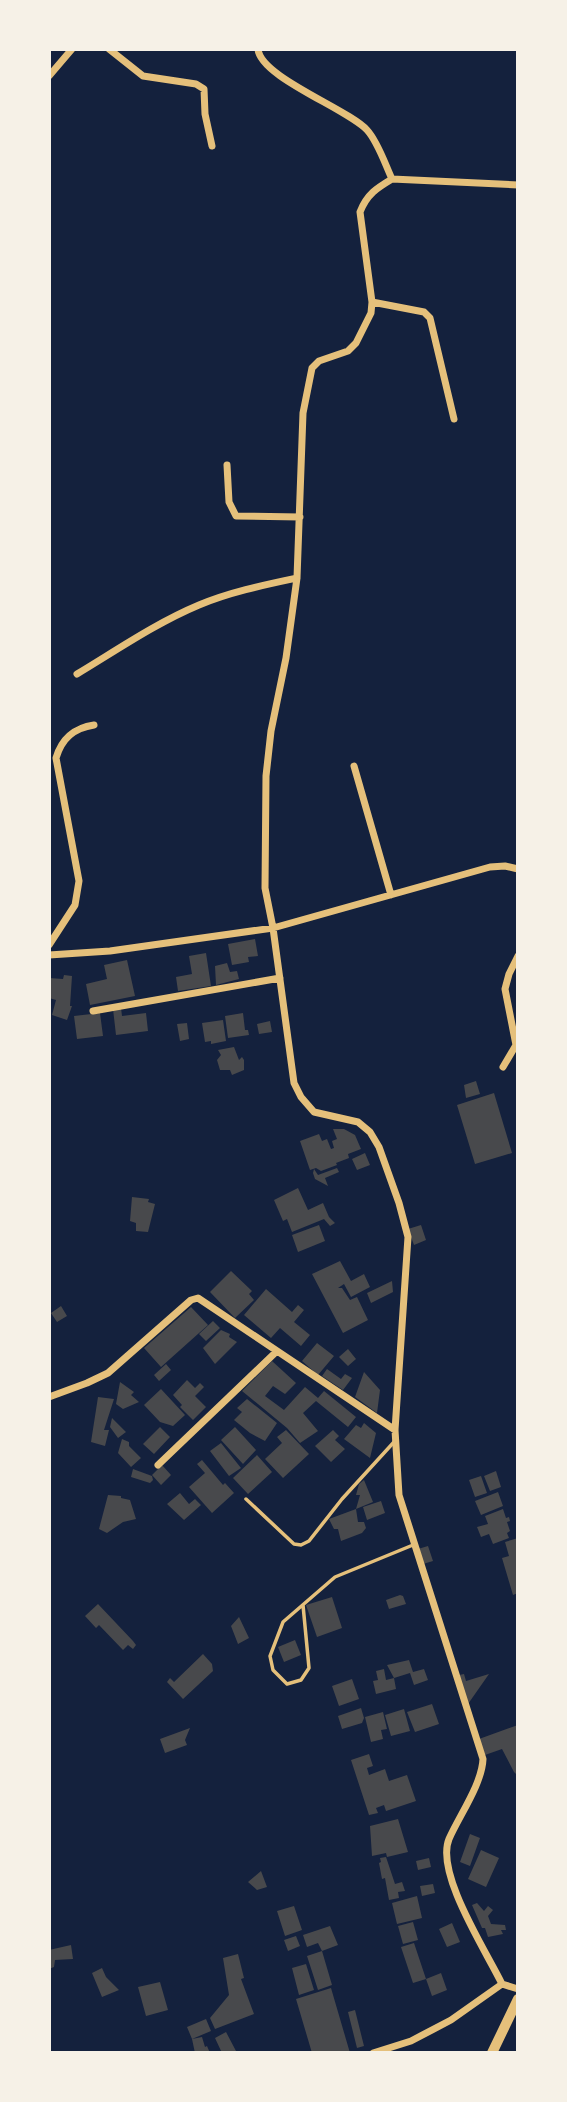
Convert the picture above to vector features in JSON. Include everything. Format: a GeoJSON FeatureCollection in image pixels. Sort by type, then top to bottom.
{"type":"FeatureCollection","features":[{"type":"Feature","properties":{"kind":"main road"},"geometry":{"type":"LineString","coordinates":[[492,2053],[518,1999]]}},
{"type":"Feature","properties":{"kind":"street"},"geometry":{"type":"LineString","coordinates":[[49,76],[72,49]]}},
{"type":"Feature","properties":{"kind":"street"},"geometry":{"type":"LineString","coordinates":[[109,49],[143,76],[196,84],[204,89],[205,114],[212,146]]}},
{"type":"Feature","properties":{"kind":"street"},"geometry":{"type":"LineString","coordinates":[[258,49],[264,63],[365,128],[392,179]]}},
{"type":"Feature","properties":{"kind":"street"},"geometry":{"type":"LineString","coordinates":[[518,185],[392,179],[372,191],[360,212],[372,302],[371,313],[356,343],[348,351],[319,361],[309,375],[303,413],[297,578],[266,776],[265,888],[294,1083],[301,1097],[314,1112],[358,1122],[370,1132],[379,1147],[408,1237],[394,1430],[399,1495],[482,1759],[480,1773],[445,1851],[447,1867],[453,1888],[502,1984],[518,1989]]}},
{"type":"Feature","properties":{"kind":"street"},"geometry":{"type":"LineString","coordinates":[[372,302],[424,312],[430,318],[454,419]]}},
{"type":"Feature","properties":{"kind":"street"},"geometry":{"type":"LineString","coordinates":[[227,465],[229,502],[236,516],[300,517]]}},
{"type":"Feature","properties":{"kind":"street"},"geometry":{"type":"LineString","coordinates":[[77,674],[127,642],[198,606],[232,593],[297,578]]}},
{"type":"Feature","properties":{"kind":"street"},"geometry":{"type":"LineString","coordinates":[[49,945],[75,905],[79,881],[56,758],[60,746],[69,735],[81,727],[94,724]]}},
{"type":"Feature","properties":{"kind":"street"},"geometry":{"type":"LineString","coordinates":[[354,766],[391,895]]}},
{"type":"Feature","properties":{"kind":"street"},"geometry":{"type":"LineString","coordinates":[[49,955],[110,951],[273,928],[490,867],[518,869]]}},
{"type":"Feature","properties":{"kind":"street"},"geometry":{"type":"LineString","coordinates":[[503,1067],[517,1040],[505,989],[518,956]]}},
{"type":"Feature","properties":{"kind":"street"},"geometry":{"type":"LineString","coordinates":[[93,1011],[280,978]]}},
{"type":"Feature","properties":{"kind":"street"},"geometry":{"type":"LineString","coordinates":[[49,1397],[108,1373],[194,1298],[204,1301],[394,1430]]}},
{"type":"Feature","properties":{"kind":"street"},"geometry":{"type":"LineString","coordinates":[[158,1465],[277,1351]]}},
{"type":"Feature","properties":{"kind":"street"},"geometry":{"type":"LineString","coordinates":[[373,2053],[411,2041],[452,2020],[502,1984]]}},
{"type":"Feature","properties":{"kind":"lane"},"geometry":{"type":"LineString","coordinates":[[246,1499],[294,1544],[301,1545],[309,1541],[342,1499],[394,1442]]}},
{"type":"Feature","properties":{"kind":"lane"},"geometry":{"type":"LineString","coordinates":[[303,1605],[309,1668],[301,1680],[286,1684],[273,1670],[270,1656],[283,1622],[335,1577],[415,1544]]}},
{"type":"Feature","properties":{"kind":"building"},"geometry":{"type":"Polygon","coordinates":[[[255,939],[258,956],[248,957],[249,962],[232,965],[228,944],[255,939]]]}},
{"type":"Feature","properties":{"kind":"building"},"geometry":{"type":"Polygon","coordinates":[[[206,953],[211,986],[178,991],[176,977],[192,974],[189,956],[206,953]]]}},
{"type":"Feature","properties":{"kind":"building"},"geometry":{"type":"Polygon","coordinates":[[[127,960],[135,996],[90,1005],[86,984],[107,979],[104,965],[127,960]]]}},
{"type":"Feature","properties":{"kind":"building"},"geometry":{"type":"Polygon","coordinates":[[[227,963],[230,972],[237,971],[239,979],[216,985],[215,966],[227,963]]]}},
{"type":"Feature","properties":{"kind":"building"},"geometry":{"type":"Polygon","coordinates":[[[64,975],[72,976],[72,1006],[67,1020],[52,1015],[56,1000],[49,998],[49,978],[63,979],[64,975]]]}},
{"type":"Feature","properties":{"kind":"building"},"geometry":{"type":"Polygon","coordinates":[[[121,1008],[122,1016],[146,1013],[148,1031],[116,1035],[113,1009],[121,1008]]]}},
{"type":"Feature","properties":{"kind":"building"},"geometry":{"type":"Polygon","coordinates":[[[100,1013],[103,1036],[77,1039],[74,1016],[100,1013]]]}},
{"type":"Feature","properties":{"kind":"building"},"geometry":{"type":"Polygon","coordinates":[[[243,1013],[245,1030],[248,1030],[249,1035],[228,1038],[225,1016],[243,1013]]]}},
{"type":"Feature","properties":{"kind":"building"},"geometry":{"type":"Polygon","coordinates":[[[223,1020],[226,1041],[211,1044],[211,1041],[205,1042],[202,1023],[223,1020]]]}},
{"type":"Feature","properties":{"kind":"building"},"geometry":{"type":"Polygon","coordinates":[[[270,1021],[272,1032],[259,1034],[257,1024],[270,1021]]]}},
{"type":"Feature","properties":{"kind":"building"},"geometry":{"type":"Polygon","coordinates":[[[187,1023],[189,1039],[180,1041],[177,1024],[187,1023]]]}},
{"type":"Feature","properties":{"kind":"building"},"geometry":{"type":"Polygon","coordinates":[[[234,1047],[239,1060],[242,1057],[244,1060],[244,1070],[232,1075],[230,1070],[220,1070],[217,1060],[221,1055],[218,1050],[234,1047]]]}},
{"type":"Feature","properties":{"kind":"building"},"geometry":{"type":"Polygon","coordinates":[[[476,1081],[480,1094],[466,1098],[464,1085],[476,1081]]]}},
{"type":"Feature","properties":{"kind":"building"},"geometry":{"type":"Polygon","coordinates":[[[494,1093],[512,1153],[475,1164],[457,1105],[494,1093]]]}},
{"type":"Feature","properties":{"kind":"building"},"geometry":{"type":"Polygon","coordinates":[[[333,1129],[344,1129],[355,1135],[361,1149],[348,1154],[349,1158],[336,1163],[337,1165],[321,1171],[316,1168],[310,1170],[300,1141],[319,1134],[322,1141],[327,1139],[331,1149],[334,1148],[332,1141],[337,1139],[333,1129]]]}},
{"type":"Feature","properties":{"kind":"building"},"geometry":{"type":"Polygon","coordinates":[[[365,1153],[370,1165],[357,1170],[352,1159],[365,1153]]]}},
{"type":"Feature","properties":{"kind":"building"},"geometry":{"type":"Polygon","coordinates":[[[337,1168],[339,1172],[325,1178],[328,1186],[315,1179],[314,1169],[318,1175],[337,1168]]]}},
{"type":"Feature","properties":{"kind":"building"},"geometry":{"type":"Polygon","coordinates":[[[298,1188],[308,1210],[323,1203],[335,1223],[330,1226],[324,1219],[292,1232],[287,1219],[283,1221],[274,1200],[298,1188]]]}},
{"type":"Feature","properties":{"kind":"building"},"geometry":{"type":"Polygon","coordinates":[[[132,1197],[149,1199],[148,1202],[155,1204],[148,1232],[136,1231],[136,1223],[130,1221],[132,1197]]]}},
{"type":"Feature","properties":{"kind":"building"},"geometry":{"type":"Polygon","coordinates":[[[319,1225],[325,1241],[298,1252],[292,1235],[319,1225]]]}},
{"type":"Feature","properties":{"kind":"building"},"geometry":{"type":"Polygon","coordinates":[[[421,1225],[426,1240],[414,1245],[408,1229],[421,1225]]]}},
{"type":"Feature","properties":{"kind":"building"},"geometry":{"type":"Polygon","coordinates":[[[340,1261],[351,1281],[364,1274],[370,1287],[351,1297],[344,1284],[338,1288],[342,1288],[350,1300],[357,1297],[368,1320],[343,1333],[312,1274],[340,1261]]]}},
{"type":"Feature","properties":{"kind":"building"},"geometry":{"type":"Polygon","coordinates":[[[231,1271],[252,1291],[249,1294],[254,1300],[235,1318],[210,1292],[231,1271]]]}},
{"type":"Feature","properties":{"kind":"building"},"geometry":{"type":"Polygon","coordinates":[[[392,1281],[393,1292],[371,1303],[367,1293],[392,1281]]]}},
{"type":"Feature","properties":{"kind":"building"},"geometry":{"type":"Polygon","coordinates":[[[266,1289],[292,1312],[298,1305],[304,1310],[294,1322],[310,1335],[301,1346],[280,1328],[271,1338],[244,1315],[266,1289]]]}},
{"type":"Feature","properties":{"kind":"building"},"geometry":{"type":"Polygon","coordinates":[[[61,1306],[67,1316],[57,1322],[51,1313],[61,1306]]]}},
{"type":"Feature","properties":{"kind":"building"},"geometry":{"type":"Polygon","coordinates":[[[191,1307],[208,1325],[161,1367],[144,1348],[191,1307]]]}},
{"type":"Feature","properties":{"kind":"building"},"geometry":{"type":"Polygon","coordinates":[[[213,1321],[220,1328],[206,1341],[199,1334],[213,1321]]]}},
{"type":"Feature","properties":{"kind":"building"},"geometry":{"type":"Polygon","coordinates":[[[221,1330],[230,1334],[229,1337],[237,1342],[215,1364],[203,1348],[221,1330]]]}},
{"type":"Feature","properties":{"kind":"building"},"geometry":{"type":"Polygon","coordinates":[[[317,1343],[334,1356],[318,1375],[302,1361],[317,1343]]]}},
{"type":"Feature","properties":{"kind":"building"},"geometry":{"type":"Polygon","coordinates":[[[348,1349],[356,1359],[348,1366],[339,1357],[348,1349]]]}},
{"type":"Feature","properties":{"kind":"building"},"geometry":{"type":"Polygon","coordinates":[[[272,1361],[296,1383],[285,1394],[273,1386],[265,1396],[284,1410],[305,1387],[318,1398],[324,1391],[356,1417],[348,1427],[316,1401],[303,1413],[318,1431],[300,1443],[287,1428],[242,1391],[272,1361]]]}},
{"type":"Feature","properties":{"kind":"building"},"geometry":{"type":"Polygon","coordinates":[[[166,1364],[171,1370],[159,1381],[154,1375],[166,1364]]]}},
{"type":"Feature","properties":{"kind":"building"},"geometry":{"type":"Polygon","coordinates":[[[327,1369],[341,1379],[345,1374],[352,1378],[343,1390],[322,1376],[327,1369]]]}},
{"type":"Feature","properties":{"kind":"building"},"geometry":{"type":"Polygon","coordinates":[[[364,1372],[380,1390],[377,1413],[355,1397],[364,1372]]]}},
{"type":"Feature","properties":{"kind":"building"},"geometry":{"type":"Polygon","coordinates":[[[187,1380],[195,1388],[200,1383],[204,1387],[195,1396],[206,1407],[193,1420],[173,1395],[187,1380]]]}},
{"type":"Feature","properties":{"kind":"building"},"geometry":{"type":"Polygon","coordinates":[[[120,1382],[134,1392],[131,1395],[139,1402],[123,1409],[116,1404],[120,1382]]]}},
{"type":"Feature","properties":{"kind":"building"},"geometry":{"type":"Polygon","coordinates":[[[161,1389],[185,1415],[173,1426],[160,1422],[144,1405],[161,1389]]]}},
{"type":"Feature","properties":{"kind":"building"},"geometry":{"type":"Polygon","coordinates":[[[98,1397],[114,1399],[104,1430],[109,1430],[105,1446],[91,1442],[98,1397]]]}},
{"type":"Feature","properties":{"kind":"building"},"geometry":{"type":"Polygon","coordinates":[[[247,1399],[277,1423],[265,1441],[234,1420],[242,1412],[237,1408],[247,1399]]]}},
{"type":"Feature","properties":{"kind":"building"},"geometry":{"type":"Polygon","coordinates":[[[112,1418],[126,1432],[118,1438],[110,1427],[112,1418]]]}},
{"type":"Feature","properties":{"kind":"building"},"geometry":{"type":"Polygon","coordinates":[[[364,1423],[376,1433],[370,1458],[344,1439],[356,1425],[361,1428],[364,1423]]]}},
{"type":"Feature","properties":{"kind":"building"},"geometry":{"type":"Polygon","coordinates":[[[160,1427],[170,1437],[154,1454],[143,1444],[160,1427]]]}},
{"type":"Feature","properties":{"kind":"building"},"geometry":{"type":"Polygon","coordinates":[[[235,1427],[256,1450],[243,1464],[221,1440],[235,1427]]]}},
{"type":"Feature","properties":{"kind":"building"},"geometry":{"type":"Polygon","coordinates":[[[286,1430],[309,1454],[283,1478],[265,1459],[282,1443],[277,1437],[286,1430]]]}},
{"type":"Feature","properties":{"kind":"building"},"geometry":{"type":"Polygon","coordinates":[[[333,1430],[339,1436],[335,1440],[345,1449],[331,1462],[315,1446],[333,1430]]]}},
{"type":"Feature","properties":{"kind":"building"},"geometry":{"type":"Polygon","coordinates":[[[122,1439],[129,1442],[129,1446],[141,1458],[131,1467],[118,1453],[122,1439]]]}},
{"type":"Feature","properties":{"kind":"building"},"geometry":{"type":"Polygon","coordinates":[[[221,1443],[241,1468],[229,1476],[210,1451],[221,1443]]]}},
{"type":"Feature","properties":{"kind":"building"},"geometry":{"type":"Polygon","coordinates":[[[257,1455],[272,1472],[248,1494],[233,1478],[257,1455]]]}},
{"type":"Feature","properties":{"kind":"building"},"geometry":{"type":"Polygon","coordinates":[[[202,1460],[223,1485],[225,1483],[234,1493],[212,1513],[189,1487],[205,1473],[197,1464],[202,1460]]]}},
{"type":"Feature","properties":{"kind":"building"},"geometry":{"type":"Polygon","coordinates":[[[162,1465],[171,1475],[161,1485],[152,1475],[162,1465]]]}},
{"type":"Feature","properties":{"kind":"building"},"geometry":{"type":"Polygon","coordinates":[[[133,1469],[152,1476],[153,1480],[150,1483],[131,1477],[133,1469]]]}},
{"type":"Feature","properties":{"kind":"building"},"geometry":{"type":"Polygon","coordinates":[[[496,1471],[501,1487],[490,1491],[484,1476],[496,1471]]]}},
{"type":"Feature","properties":{"kind":"building"},"geometry":{"type":"Polygon","coordinates":[[[481,1476],[487,1493],[475,1497],[469,1480],[481,1476]]]}},
{"type":"Feature","properties":{"kind":"building"},"geometry":{"type":"Polygon","coordinates":[[[364,1480],[373,1502],[356,1509],[360,1495],[356,1495],[359,1484],[364,1480]]]}},
{"type":"Feature","properties":{"kind":"building"},"geometry":{"type":"Polygon","coordinates":[[[498,1492],[503,1506],[481,1515],[475,1501],[498,1492]]]}},
{"type":"Feature","properties":{"kind":"building"},"geometry":{"type":"Polygon","coordinates":[[[180,1493],[189,1504],[195,1499],[201,1505],[184,1520],[167,1504],[180,1493]]]}},
{"type":"Feature","properties":{"kind":"building"},"geometry":{"type":"Polygon","coordinates":[[[108,1495],[130,1500],[136,1519],[123,1522],[107,1533],[99,1529],[108,1495]]]}},
{"type":"Feature","properties":{"kind":"building"},"geometry":{"type":"Polygon","coordinates":[[[381,1501],[385,1513],[367,1520],[363,1507],[381,1501]]]}},
{"type":"Feature","properties":{"kind":"building"},"geometry":{"type":"Polygon","coordinates":[[[356,1509],[358,1522],[364,1522],[366,1528],[362,1533],[341,1541],[338,1529],[334,1529],[329,1519],[356,1509]]]}},
{"type":"Feature","properties":{"kind":"building"},"geometry":{"type":"Polygon","coordinates":[[[503,1509],[510,1521],[507,1522],[509,1538],[493,1544],[489,1534],[481,1537],[477,1527],[488,1524],[485,1516],[503,1509]]]}},
{"type":"Feature","properties":{"kind":"building"},"geometry":{"type":"Polygon","coordinates":[[[518,1538],[518,1593],[513,1595],[502,1558],[509,1556],[505,1542],[518,1538]]]}},
{"type":"Feature","properties":{"kind":"building"},"geometry":{"type":"Polygon","coordinates":[[[428,1546],[433,1561],[423,1564],[418,1549],[428,1546]]]}},
{"type":"Feature","properties":{"kind":"building"},"geometry":{"type":"Polygon","coordinates":[[[400,1595],[406,1604],[389,1609],[386,1600],[400,1595]]]}},
{"type":"Feature","properties":{"kind":"building"},"geometry":{"type":"Polygon","coordinates":[[[332,1597],[342,1628],[317,1637],[306,1605],[332,1597]]]}},
{"type":"Feature","properties":{"kind":"building"},"geometry":{"type":"Polygon","coordinates":[[[98,1604],[133,1641],[136,1645],[133,1649],[128,1645],[123,1650],[99,1625],[96,1628],[85,1616],[98,1604]]]}},
{"type":"Feature","properties":{"kind":"building"},"geometry":{"type":"Polygon","coordinates":[[[239,1617],[249,1638],[238,1644],[231,1626],[239,1617]]]}},
{"type":"Feature","properties":{"kind":"building"},"geometry":{"type":"Polygon","coordinates":[[[295,1640],[301,1655],[284,1662],[278,1647],[295,1640]]]}},
{"type":"Feature","properties":{"kind":"building"},"geometry":{"type":"Polygon","coordinates":[[[203,1654],[212,1664],[213,1671],[183,1699],[167,1682],[170,1678],[174,1682],[203,1654]]]}},
{"type":"Feature","properties":{"kind":"building"},"geometry":{"type":"Polygon","coordinates":[[[409,1660],[413,1672],[424,1669],[428,1680],[414,1685],[410,1673],[394,1678],[387,1665],[409,1660]]]}},
{"type":"Feature","properties":{"kind":"building"},"geometry":{"type":"Polygon","coordinates":[[[384,1669],[386,1680],[394,1678],[396,1689],[376,1694],[373,1681],[378,1680],[376,1671],[384,1669]]]}},
{"type":"Feature","properties":{"kind":"building"},"geometry":{"type":"Polygon","coordinates":[[[464,1674],[466,1681],[489,1674],[468,1704],[459,1675],[464,1674]]]}},
{"type":"Feature","properties":{"kind":"building"},"geometry":{"type":"Polygon","coordinates":[[[352,1679],[359,1699],[339,1706],[332,1686],[352,1679]]]}},
{"type":"Feature","properties":{"kind":"building"},"geometry":{"type":"Polygon","coordinates":[[[432,1704],[439,1724],[415,1732],[407,1712],[432,1704]]]}},
{"type":"Feature","properties":{"kind":"building"},"geometry":{"type":"Polygon","coordinates":[[[361,1708],[364,1718],[362,1723],[342,1729],[338,1716],[361,1708]]]}},
{"type":"Feature","properties":{"kind":"building"},"geometry":{"type":"Polygon","coordinates":[[[404,1709],[410,1731],[391,1736],[385,1715],[404,1709]]]}},
{"type":"Feature","properties":{"kind":"building"},"geometry":{"type":"Polygon","coordinates":[[[383,1712],[387,1729],[381,1730],[383,1739],[371,1742],[365,1717],[383,1712]]]}},
{"type":"Feature","properties":{"kind":"building"},"geometry":{"type":"Polygon","coordinates":[[[518,1725],[518,1776],[502,1749],[485,1755],[479,1739],[518,1725]]]}},
{"type":"Feature","properties":{"kind":"building"},"geometry":{"type":"Polygon","coordinates":[[[190,1728],[185,1740],[187,1745],[165,1753],[160,1739],[190,1728]]]}},
{"type":"Feature","properties":{"kind":"building"},"geometry":{"type":"Polygon","coordinates":[[[369,1754],[373,1766],[367,1768],[369,1775],[385,1769],[389,1781],[407,1775],[416,1801],[386,1811],[384,1805],[376,1808],[378,1813],[369,1815],[351,1760],[369,1754]]]}},
{"type":"Feature","properties":{"kind":"building"},"geometry":{"type":"Polygon","coordinates":[[[398,1819],[408,1852],[387,1857],[386,1853],[372,1856],[370,1826],[398,1819]]]}},
{"type":"Feature","properties":{"kind":"building"},"geometry":{"type":"Polygon","coordinates":[[[470,1834],[480,1838],[470,1866],[460,1862],[470,1834]]]}},
{"type":"Feature","properties":{"kind":"building"},"geometry":{"type":"Polygon","coordinates":[[[481,1850],[499,1858],[486,1887],[468,1879],[481,1850]]]}},
{"type":"Feature","properties":{"kind":"building"},"geometry":{"type":"Polygon","coordinates":[[[386,1857],[395,1884],[402,1882],[405,1891],[398,1892],[399,1898],[389,1900],[379,1863],[380,1858],[386,1857]]]}},
{"type":"Feature","properties":{"kind":"building"},"geometry":{"type":"Polygon","coordinates":[[[429,1858],[431,1867],[418,1870],[416,1861],[429,1858]]]}},
{"type":"Feature","properties":{"kind":"building"},"geometry":{"type":"Polygon","coordinates":[[[261,1871],[267,1887],[257,1890],[248,1882],[261,1871]]]}},
{"type":"Feature","properties":{"kind":"building"},"geometry":{"type":"Polygon","coordinates":[[[433,1884],[435,1893],[422,1896],[420,1886],[433,1884]]]}},
{"type":"Feature","properties":{"kind":"building"},"geometry":{"type":"Polygon","coordinates":[[[417,1896],[422,1918],[397,1924],[392,1903],[417,1896]]]}},
{"type":"Feature","properties":{"kind":"building"},"geometry":{"type":"Polygon","coordinates":[[[477,1903],[484,1911],[488,1906],[493,1910],[488,1916],[491,1924],[505,1925],[506,1930],[501,1930],[503,1934],[488,1937],[472,1905],[477,1903]]]}},
{"type":"Feature","properties":{"kind":"building"},"geometry":{"type":"Polygon","coordinates":[[[294,1906],[302,1930],[285,1936],[277,1911],[294,1906]]]}},
{"type":"Feature","properties":{"kind":"building"},"geometry":{"type":"Polygon","coordinates":[[[413,1922],[418,1940],[403,1944],[398,1926],[413,1922]]]}},
{"type":"Feature","properties":{"kind":"building"},"geometry":{"type":"Polygon","coordinates":[[[452,1923],[460,1942],[447,1947],[439,1929],[452,1923]]]}},
{"type":"Feature","properties":{"kind":"building"},"geometry":{"type":"Polygon","coordinates":[[[330,1926],[338,1945],[322,1951],[318,1943],[307,1947],[303,1935],[330,1926]]]}},
{"type":"Feature","properties":{"kind":"building"},"geometry":{"type":"Polygon","coordinates":[[[296,1936],[300,1946],[288,1951],[284,1940],[296,1936]]]}},
{"type":"Feature","properties":{"kind":"building"},"geometry":{"type":"Polygon","coordinates":[[[414,1943],[426,1979],[413,1983],[401,1947],[414,1943]]]}},
{"type":"Feature","properties":{"kind":"building"},"geometry":{"type":"Polygon","coordinates":[[[71,1945],[73,1959],[55,1960],[54,1967],[49,1969],[49,1950],[71,1945]]]}},
{"type":"Feature","properties":{"kind":"building"},"geometry":{"type":"Polygon","coordinates":[[[322,1951],[332,1985],[318,1990],[307,1956],[322,1951]]]}},
{"type":"Feature","properties":{"kind":"building"},"geometry":{"type":"Polygon","coordinates":[[[238,1954],[244,1978],[241,1979],[254,2014],[215,2029],[210,2018],[229,1995],[223,1958],[238,1954]]]}},
{"type":"Feature","properties":{"kind":"building"},"geometry":{"type":"Polygon","coordinates":[[[306,1964],[314,1990],[299,1995],[292,1968],[306,1964]]]}},
{"type":"Feature","properties":{"kind":"building"},"geometry":{"type":"Polygon","coordinates":[[[102,1968],[106,1977],[119,1990],[102,1997],[92,1973],[102,1968]]]}},
{"type":"Feature","properties":{"kind":"building"},"geometry":{"type":"Polygon","coordinates":[[[441,1973],[447,1990],[432,1996],[426,1979],[441,1973]]]}},
{"type":"Feature","properties":{"kind":"building"},"geometry":{"type":"Polygon","coordinates":[[[160,1982],[168,2010],[146,2016],[138,1987],[160,1982]]]}},
{"type":"Feature","properties":{"kind":"building"},"geometry":{"type":"Polygon","coordinates":[[[331,1988],[350,2053],[312,2053],[296,1999],[331,1988]]]}},
{"type":"Feature","properties":{"kind":"building"},"geometry":{"type":"Polygon","coordinates":[[[355,2010],[364,2046],[357,2048],[348,2012],[355,2010]]]}},
{"type":"Feature","properties":{"kind":"building"},"geometry":{"type":"Polygon","coordinates":[[[206,2019],[211,2031],[192,2039],[187,2027],[206,2019]]]}},
{"type":"Feature","properties":{"kind":"building"},"geometry":{"type":"Polygon","coordinates":[[[226,2032],[236,2051],[232,2053],[222,2053],[215,2038],[226,2032]]]}},
{"type":"Feature","properties":{"kind":"building"},"geometry":{"type":"Polygon","coordinates":[[[202,2037],[210,2053],[195,2053],[192,2039],[202,2037]]]}}]}
